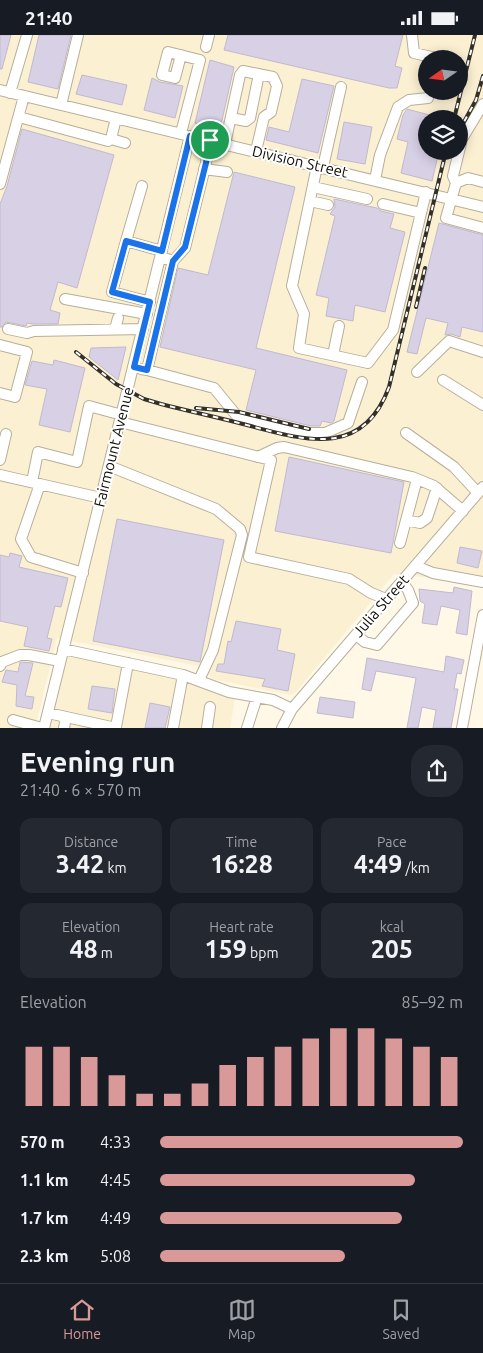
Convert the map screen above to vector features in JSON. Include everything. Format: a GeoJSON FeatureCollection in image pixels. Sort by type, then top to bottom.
{"type":"FeatureCollection","features":[{"type":"Feature","properties":{"kind":"street"},"geometry":{"type":"LineString","coordinates":[[5,91],[27,35]]}},
{"type":"Feature","properties":{"kind":"street"},"geometry":{"type":"LineString","coordinates":[[61,105],[78,35]]}},
{"type":"Feature","properties":{"kind":"street"},"geometry":{"type":"LineString","coordinates":[[206,47],[209,35]]}},
{"type":"Feature","properties":{"kind":"street"},"geometry":{"type":"LineString","coordinates":[[412,35],[414,53],[418,54]]}},
{"type":"Feature","properties":{"kind":"street","name":"Fairmount Avenue"},"geometry":{"type":"LineString","coordinates":[[43,728],[150,302],[186,135],[200,60],[181,55]]}},
{"type":"Feature","properties":{"kind":"street"},"geometry":{"type":"LineString","coordinates":[[226,144],[240,75],[243,71],[273,77],[277,86],[271,112],[264,117],[256,151]]}},
{"type":"Feature","properties":{"kind":"street"},"geometry":{"type":"LineString","coordinates":[[232,115],[246,121],[250,118],[259,74]]}},
{"type":"Feature","properties":{"kind":"street"},"geometry":{"type":"LineString","coordinates":[[341,87],[313,187],[292,286],[304,314],[299,348],[368,363],[393,330],[426,192]]}},
{"type":"Feature","properties":{"kind":"street","name":"Division Street"},"geometry":{"type":"LineString","coordinates":[[5,91],[483,207]]}},
{"type":"Feature","properties":{"kind":"street"},"geometry":{"type":"LineString","coordinates":[[0,184],[24,96]]}},
{"type":"Feature","properties":{"kind":"street"},"geometry":{"type":"LineString","coordinates":[[375,180],[380,155],[398,107],[410,100],[418,99]]}},
{"type":"Feature","properties":{"kind":"street"},"geometry":{"type":"LineString","coordinates":[[483,104],[462,139],[453,176],[456,183],[446,218],[483,228]]}},
{"type":"Feature","properties":{"kind":"street"},"geometry":{"type":"LineString","coordinates":[[19,117],[108,141],[111,139],[125,143]]}},
{"type":"Feature","properties":{"kind":"street"},"geometry":{"type":"LineString","coordinates":[[111,139],[116,118]]}},
{"type":"Feature","properties":{"kind":"street"},"geometry":{"type":"LineString","coordinates":[[147,370],[173,261],[185,247],[210,140]]}},
{"type":"Feature","properties":{"kind":"street"},"geometry":{"type":"LineString","coordinates":[[204,169],[227,172]]}},
{"type":"Feature","properties":{"kind":"street"},"geometry":{"type":"LineString","coordinates":[[456,183],[468,178],[483,181]]}},
{"type":"Feature","properties":{"kind":"street"},"geometry":{"type":"LineString","coordinates":[[142,186],[112,292],[150,302]]}},
{"type":"Feature","properties":{"kind":"street"},"geometry":{"type":"LineString","coordinates":[[313,187],[367,199]]}},
{"type":"Feature","properties":{"kind":"street"},"geometry":{"type":"LineString","coordinates":[[383,204],[421,213]]}},
{"type":"Feature","properties":{"kind":"street"},"geometry":{"type":"LineString","coordinates":[[309,206],[328,205]]}},
{"type":"Feature","properties":{"kind":"street"},"geometry":{"type":"LineString","coordinates":[[126,241],[161,254],[173,261]]}},
{"type":"Feature","properties":{"kind":"street"},"geometry":{"type":"LineString","coordinates":[[66,299],[146,314]]}},
{"type":"Feature","properties":{"kind":"street"},"geometry":{"type":"LineString","coordinates":[[115,329],[118,318]]}},
{"type":"Feature","properties":{"kind":"street"},"geometry":{"type":"LineString","coordinates":[[333,355],[339,325]]}},
{"type":"Feature","properties":{"kind":"street"},"geometry":{"type":"LineString","coordinates":[[8,329],[27,333],[34,331],[143,329]]}},
{"type":"Feature","properties":{"kind":"street"},"geometry":{"type":"LineString","coordinates":[[417,372],[449,341],[483,351]]}},
{"type":"Feature","properties":{"kind":"street"},"geometry":{"type":"LineString","coordinates":[[0,345],[27,352],[15,397],[0,393]]}},
{"type":"Feature","properties":{"kind":"street"},"geometry":{"type":"LineString","coordinates":[[134,367],[214,389],[237,416],[303,433],[325,433],[348,423],[362,382]]}},
{"type":"Feature","properties":{"kind":"street"},"geometry":{"type":"LineString","coordinates":[[442,380],[483,405]]}},
{"type":"Feature","properties":{"kind":"street"},"geometry":{"type":"LineString","coordinates":[[82,573],[31,557],[21,539],[36,483],[38,452],[77,462],[89,406],[121,418],[271,460],[249,557],[349,579],[371,593],[386,599]]}},
{"type":"Feature","properties":{"kind":"street"},"geometry":{"type":"LineString","coordinates":[[406,433],[454,467],[481,490]]}},
{"type":"Feature","properties":{"kind":"street"},"geometry":{"type":"LineString","coordinates":[[0,460],[6,434]]}},
{"type":"Feature","properties":{"kind":"street"},"geometry":{"type":"LineString","coordinates":[[258,457],[277,447],[284,447],[417,479],[437,488],[463,511]]}},
{"type":"Feature","properties":{"kind":"street"},"geometry":{"type":"LineString","coordinates":[[109,466],[216,509],[240,529],[242,535],[213,650],[199,681]]}},
{"type":"Feature","properties":{"kind":"street"},"geometry":{"type":"LineString","coordinates":[[0,475],[101,498]]}},
{"type":"Feature","properties":{"kind":"street"},"geometry":{"type":"LineString","coordinates":[[400,543],[417,479]]}},
{"type":"Feature","properties":{"kind":"street"},"geometry":{"type":"LineString","coordinates":[[406,520],[420,523],[427,519],[437,488]]}},
{"type":"Feature","properties":{"kind":"street","name":"Julia Street"},"geometry":{"type":"LineString","coordinates":[[282,728],[292,709],[481,490]]}},
{"type":"Feature","properties":{"kind":"street"},"geometry":{"type":"LineString","coordinates":[[416,566],[433,573],[483,582]]}},
{"type":"Feature","properties":{"kind":"street"},"geometry":{"type":"LineString","coordinates":[[356,635],[376,645],[414,603],[402,582]]}},
{"type":"Feature","properties":{"kind":"street"},"geometry":{"type":"LineString","coordinates":[[462,728],[483,615]]}},
{"type":"Feature","properties":{"kind":"street"},"geometry":{"type":"LineString","coordinates":[[63,649],[183,675],[229,692],[273,700],[292,709]]}},
{"type":"Feature","properties":{"kind":"street"},"geometry":{"type":"LineString","coordinates":[[0,666],[2,662],[20,655],[60,661]]}},
{"type":"Feature","properties":{"kind":"street"},"geometry":{"type":"LineString","coordinates":[[48,713],[116,727],[128,663]]}},
{"type":"Feature","properties":{"kind":"street"},"geometry":{"type":"LineString","coordinates":[[173,728],[183,675]]}},
{"type":"Feature","properties":{"kind":"street"},"geometry":{"type":"LineString","coordinates":[[247,728],[257,697]]}},
{"type":"Feature","properties":{"kind":"street"},"geometry":{"type":"LineString","coordinates":[[206,728],[210,707]]}},
{"type":"Feature","properties":{"kind":"street"},"geometry":{"type":"LineString","coordinates":[[64,728],[66,717]]}},
{"type":"Feature","properties":{"kind":"street"},"geometry":{"type":"LineString","coordinates":[[14,720],[43,728]]}},
{"type":"Feature","properties":{"kind":"shaded area"},"geometry":{"type":"Polygon","coordinates":[[[0,35],[483,35],[483,584],[394,574],[295,693],[290,695],[213,679],[198,666],[57,638],[35,728],[0,728],[0,35]]]}},
{"type":"Feature","properties":{"kind":"shaded area"},"geometry":{"type":"Polygon","coordinates":[[[64,654],[178,680],[235,698],[230,728],[46,728],[64,654]]]}},
{"type":"Feature","properties":{"kind":"building"},"geometry":{"type":"Polygon","coordinates":[[[0,35],[11,35],[2,69],[0,69],[0,35]]]}},
{"type":"Feature","properties":{"kind":"building"},"geometry":{"type":"Polygon","coordinates":[[[39,35],[71,35],[58,89],[28,82],[39,35]]]}},
{"type":"Feature","properties":{"kind":"building"},"geometry":{"type":"Polygon","coordinates":[[[228,35],[403,35],[395,66],[402,68],[397,88],[389,88],[224,50],[228,35]]]}},
{"type":"Feature","properties":{"kind":"building"},"geometry":{"type":"Polygon","coordinates":[[[210,60],[234,67],[220,129],[195,123],[210,60]]]}},
{"type":"Feature","properties":{"kind":"building"},"geometry":{"type":"Polygon","coordinates":[[[82,75],[127,85],[122,105],[76,94],[82,75]]]}},
{"type":"Feature","properties":{"kind":"building"},"geometry":{"type":"Polygon","coordinates":[[[152,78],[160,82],[183,86],[175,118],[144,110],[152,78]]]}},
{"type":"Feature","properties":{"kind":"building"},"geometry":{"type":"Polygon","coordinates":[[[302,79],[334,86],[318,153],[266,140],[269,127],[289,132],[302,79]]]}},
{"type":"Feature","properties":{"kind":"building"},"geometry":{"type":"Polygon","coordinates":[[[407,109],[418,112],[418,160],[437,160],[432,181],[401,173],[408,142],[397,139],[403,115],[407,109]]]}},
{"type":"Feature","properties":{"kind":"building"},"geometry":{"type":"Polygon","coordinates":[[[344,122],[372,127],[365,164],[337,159],[344,122]]]}},
{"type":"Feature","properties":{"kind":"building"},"geometry":{"type":"Polygon","coordinates":[[[22,129],[114,155],[77,288],[58,282],[50,310],[60,313],[58,324],[27,323],[26,326],[6,322],[0,327],[0,204],[7,186],[22,129]]]}},
{"type":"Feature","properties":{"kind":"building"},"geometry":{"type":"Polygon","coordinates":[[[234,172],[295,187],[256,348],[347,370],[334,421],[331,423],[322,421],[320,426],[311,426],[246,410],[256,370],[160,347],[178,268],[208,275],[234,172]]]}},
{"type":"Feature","properties":{"kind":"building"},"geometry":{"type":"Polygon","coordinates":[[[334,199],[377,208],[394,214],[390,228],[405,232],[385,312],[355,305],[353,321],[326,316],[329,298],[316,295],[335,216],[330,214],[335,207],[334,199]]]}},
{"type":"Feature","properties":{"kind":"building"},"geometry":{"type":"Polygon","coordinates":[[[439,223],[483,235],[483,332],[462,327],[460,337],[451,334],[445,335],[448,323],[426,318],[417,354],[407,352],[439,223]]]}},
{"type":"Feature","properties":{"kind":"building"},"geometry":{"type":"Polygon","coordinates":[[[126,347],[118,380],[89,357],[91,348],[126,347]]]}},
{"type":"Feature","properties":{"kind":"building"},"geometry":{"type":"Polygon","coordinates":[[[54,360],[85,368],[70,432],[39,425],[47,389],[25,385],[32,361],[53,365],[54,360]]]}},
{"type":"Feature","properties":{"kind":"building"},"geometry":{"type":"Polygon","coordinates":[[[289,457],[404,482],[391,553],[275,531],[289,457]]]}},
{"type":"Feature","properties":{"kind":"building"},"geometry":{"type":"Polygon","coordinates":[[[117,519],[224,540],[200,662],[93,641],[117,519]]]}},
{"type":"Feature","properties":{"kind":"building"},"geometry":{"type":"Polygon","coordinates":[[[460,547],[482,551],[478,568],[457,563],[460,547]]]}},
{"type":"Feature","properties":{"kind":"building"},"geometry":{"type":"Polygon","coordinates":[[[10,553],[22,556],[19,567],[68,578],[61,607],[55,606],[47,638],[52,639],[49,651],[24,646],[28,627],[0,621],[0,555],[9,557],[10,553]]]}},
{"type":"Feature","properties":{"kind":"building"},"geometry":{"type":"Polygon","coordinates":[[[454,587],[472,591],[467,635],[456,633],[460,610],[441,606],[437,625],[422,623],[425,604],[420,601],[419,589],[453,593],[454,587]]]}},
{"type":"Feature","properties":{"kind":"building"},"geometry":{"type":"Polygon","coordinates":[[[236,621],[281,629],[277,650],[295,654],[288,691],[262,686],[265,679],[216,671],[218,664],[224,664],[228,641],[231,642],[236,621]]]}},
{"type":"Feature","properties":{"kind":"building"},"geometry":{"type":"Polygon","coordinates":[[[446,656],[464,660],[461,674],[457,673],[454,689],[458,689],[451,728],[433,728],[436,710],[422,707],[418,728],[407,728],[416,678],[376,671],[371,691],[362,689],[367,658],[444,672],[446,656]]]}},
{"type":"Feature","properties":{"kind":"building"},"geometry":{"type":"Polygon","coordinates":[[[20,662],[33,663],[25,696],[34,697],[32,709],[16,706],[17,685],[2,682],[6,670],[18,672],[20,662]]]}},
{"type":"Feature","properties":{"kind":"building"},"geometry":{"type":"Polygon","coordinates":[[[92,686],[115,689],[112,713],[88,709],[92,686]]]}},
{"type":"Feature","properties":{"kind":"building"},"geometry":{"type":"Polygon","coordinates":[[[320,697],[355,702],[353,718],[317,713],[320,697]]]}},
{"type":"Feature","properties":{"kind":"building"},"geometry":{"type":"Polygon","coordinates":[[[150,703],[170,707],[165,728],[145,728],[150,703]]]}},
{"type":"Feature","properties":{"kind":"railway"},"geometry":{"type":"LineString","coordinates":[[456,110],[475,35]]}},
{"type":"Feature","properties":{"kind":"railway"},"geometry":{"type":"LineString","coordinates":[[468,115],[476,100],[483,76]]}},
{"type":"Feature","properties":{"kind":"railway"},"geometry":{"type":"LineString","coordinates":[[76,352],[116,384],[144,399],[286,435],[328,439],[346,435],[363,426],[377,410],[389,387],[444,160]]}},
{"type":"Feature","properties":{"kind":"railway"},"geometry":{"type":"LineString","coordinates":[[416,307],[425,268]]}},
{"type":"Feature","properties":{"kind":"railway"},"geometry":{"type":"LineString","coordinates":[[196,408],[239,412],[309,429]]}},
{"type":"Feature","properties":{"kind":"route"},"geometry":{"type":"LineString","coordinates":[[190,136],[210,140],[185,247],[173,261],[147,370],[134,367],[150,302],[112,292],[126,241],[162,251],[190,136]]}}]}
